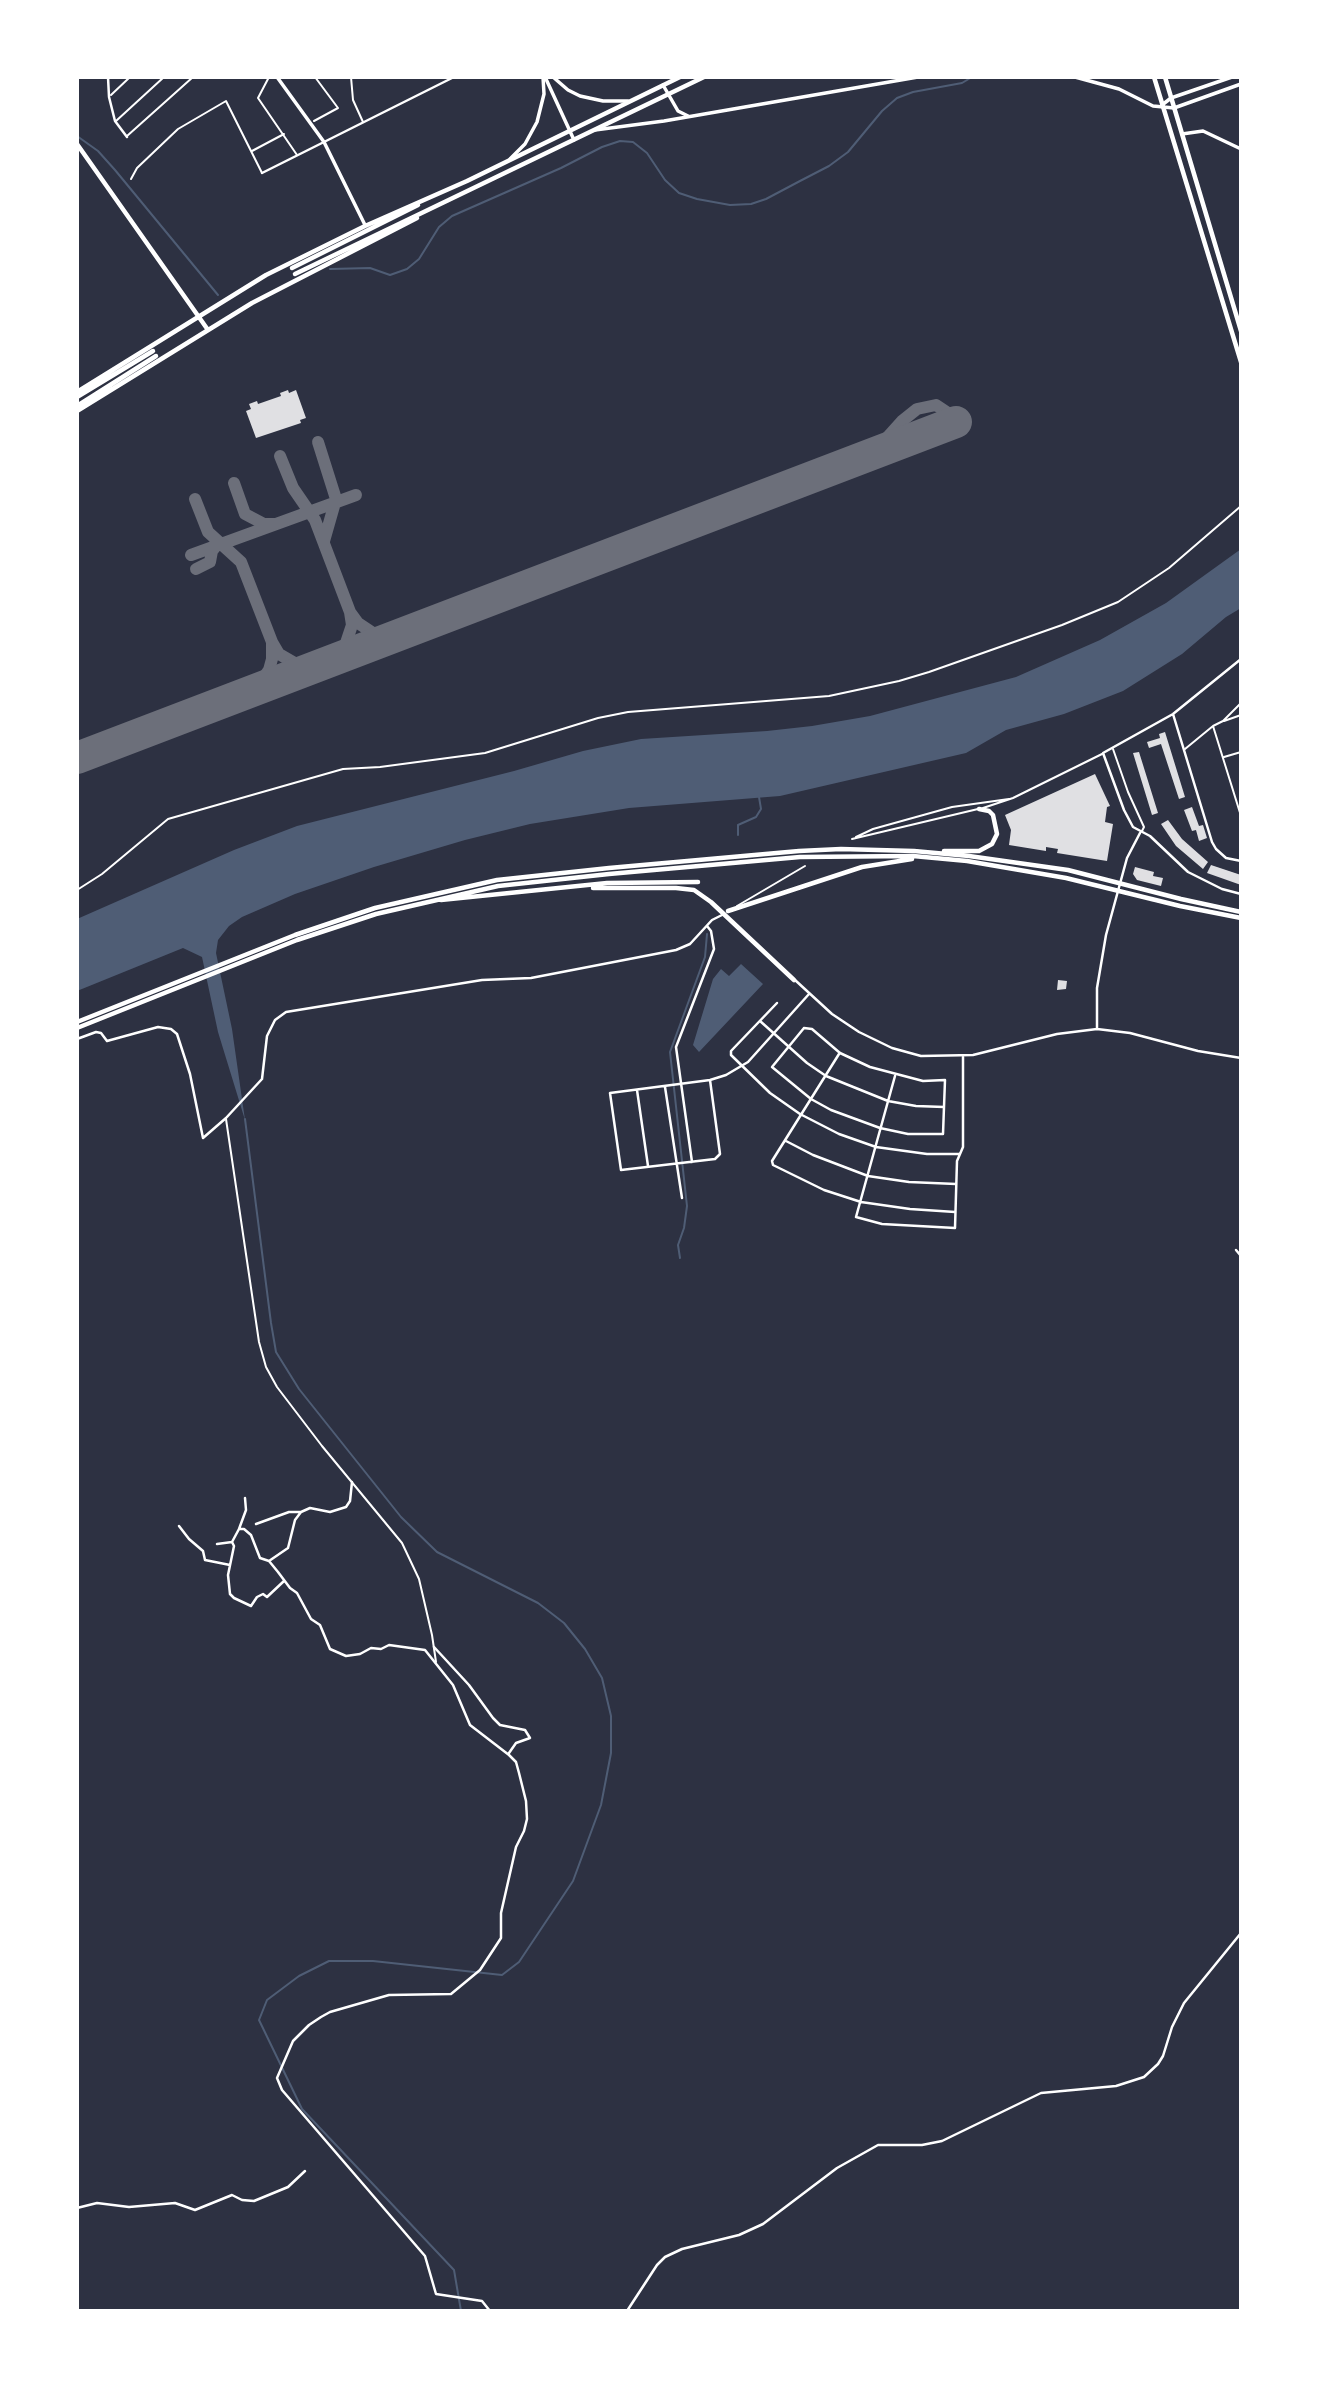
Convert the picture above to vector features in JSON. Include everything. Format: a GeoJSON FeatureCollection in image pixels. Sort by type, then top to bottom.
{"type":"FeatureCollection","features":[{"type":"Feature","properties":{"kind":"main road"},"geometry":{"type":"LineString","coordinates":[[292,268],[680,77]]}},
{"type":"Feature","properties":{"kind":"main road"},"geometry":{"type":"LineString","coordinates":[[295,274],[704,77]]}},
{"type":"Feature","properties":{"kind":"main road"},"geometry":{"type":"LineString","coordinates":[[1154,77],[1241,362]]}},
{"type":"Feature","properties":{"kind":"main road"},"geometry":{"type":"LineString","coordinates":[[1165,77],[1241,331]]}},
{"type":"Feature","properties":{"kind":"main road"},"geometry":{"type":"LineString","coordinates":[[77,144],[208,330]]}},
{"type":"Feature","properties":{"kind":"main road"},"geometry":{"type":"LineString","coordinates":[[77,395],[266,275],[365,226],[467,181]]}},
{"type":"Feature","properties":{"kind":"main road"},"geometry":{"type":"LineString","coordinates":[[77,411],[273,291],[472,190]]}},
{"type":"Feature","properties":{"kind":"main road"},"geometry":{"type":"LineString","coordinates":[[77,395],[155,353],[77,406]]}},
{"type":"Feature","properties":{"kind":"main road"},"geometry":{"type":"LineString","coordinates":[[77,1028],[327,923],[374,908],[497,880],[799,851],[979,850],[988,848],[995,839],[997,828],[989,811],[979,809]]}},
{"type":"Feature","properties":{"kind":"main road"},"geometry":{"type":"LineString","coordinates":[[914,851],[1068,870],[1181,900],[1241,912]]}},
{"type":"Feature","properties":{"kind":"main road"},"geometry":{"type":"LineString","coordinates":[[245,958],[330,928],[416,903],[512,884],[787,858],[865,855],[932,858],[1033,872],[1241,918]]}},
{"type":"Feature","properties":{"kind":"main road"},"geometry":{"type":"LineString","coordinates":[[726,913],[862,867],[932,858]]}},
{"type":"Feature","properties":{"kind":"main road"},"geometry":{"type":"LineString","coordinates":[[416,903],[607,883],[698,883]]}},
{"type":"Feature","properties":{"kind":"main road"},"geometry":{"type":"LineString","coordinates":[[561,888],[681,888],[700,893],[794,980]]}},
{"type":"Feature","properties":{"kind":"main road"},"geometry":{"type":"LineString","coordinates":[[77,1022],[193,979]]}},
{"type":"Feature","properties":{"kind":"street"},"geometry":{"type":"LineString","coordinates":[[108,77],[109,97],[115,121],[127,137]]}},
{"type":"Feature","properties":{"kind":"street"},"geometry":{"type":"LineString","coordinates":[[277,77],[324,142],[365,226]]}},
{"type":"Feature","properties":{"kind":"street"},"geometry":{"type":"LineString","coordinates":[[262,173],[454,77]]}},
{"type":"Feature","properties":{"kind":"street"},"geometry":{"type":"LineString","coordinates":[[544,77],[574,140]]}},
{"type":"Feature","properties":{"kind":"street"},"geometry":{"type":"LineString","coordinates":[[506,161],[525,144],[537,122],[544,94],[544,77]]}},
{"type":"Feature","properties":{"kind":"street"},"geometry":{"type":"LineString","coordinates":[[553,77],[568,90],[591,99],[630,101]]}},
{"type":"Feature","properties":{"kind":"street"},"geometry":{"type":"LineString","coordinates":[[593,131],[918,77]]}},
{"type":"Feature","properties":{"kind":"street"},"geometry":{"type":"LineString","coordinates":[[1075,77],[1119,89],[1153,106],[1174,107],[1241,84]]}},
{"type":"Feature","properties":{"kind":"street"},"geometry":{"type":"LineString","coordinates":[[1162,106],[1171,98],[1232,77]]}},
{"type":"Feature","properties":{"kind":"street"},"geometry":{"type":"LineString","coordinates":[[663,85],[678,111],[690,117]]}},
{"type":"Feature","properties":{"kind":"street"},"geometry":{"type":"LineString","coordinates":[[1182,134],[1203,131],[1241,149]]}},
{"type":"Feature","properties":{"kind":"street"},"geometry":{"type":"LineString","coordinates":[[1241,659],[1173,714],[1103,753],[1133,827],[1150,836],[1188,872],[1222,889],[1241,894]]}},
{"type":"Feature","properties":{"kind":"street"},"geometry":{"type":"LineString","coordinates":[[1173,714],[1216,849],[1226,858],[1241,861]]}},
{"type":"Feature","properties":{"kind":"street"},"geometry":{"type":"LineString","coordinates":[[1097,1030],[1100,968],[1130,851],[1141,832]]}},
{"type":"Feature","properties":{"kind":"street"},"geometry":{"type":"LineString","coordinates":[[77,1039],[96,1032],[102,1033],[107,1041],[158,1027],[171,1029],[177,1034],[190,1074],[203,1138],[226,1118],[262,1079],[267,1035],[275,1020],[286,1012],[482,980],[531,978],[676,950],[690,944],[712,920],[726,913]]}},
{"type":"Feature","properties":{"kind":"street"},"geometry":{"type":"LineString","coordinates":[[690,1162],[676,1047],[714,949],[711,931],[707,926]]}},
{"type":"Feature","properties":{"kind":"street"},"geometry":{"type":"LineString","coordinates":[[794,980],[845,1024],[892,1048],[921,1056],[964,1057],[1056,1034],[1097,1030],[1130,1033],[1186,1048],[1241,1058]]}},
{"type":"Feature","properties":{"kind":"street"},"geometry":{"type":"LineString","coordinates":[[710,1080],[720,1154],[715,1158],[621,1170],[610,1093],[710,1080],[726,1075],[741,1067],[809,994]]}},
{"type":"Feature","properties":{"kind":"street"},"geometry":{"type":"LineString","coordinates":[[777,1003],[731,1051],[732,1058],[770,1093],[800,1114],[839,1134],[876,1147],[927,1154],[959,1154]]}},
{"type":"Feature","properties":{"kind":"street"},"geometry":{"type":"LineString","coordinates":[[760,1020],[826,1076],[888,1101],[944,1107]]}},
{"type":"Feature","properties":{"kind":"street"},"geometry":{"type":"LineString","coordinates":[[804,1028],[812,1029],[840,1052],[870,1067],[923,1081],[944,1080],[943,1134],[908,1134],[880,1128],[831,1110],[811,1099],[772,1066],[788,1046],[804,1028]]}},
{"type":"Feature","properties":{"kind":"street"},"geometry":{"type":"LineString","coordinates":[[840,1052],[772,1161],[773,1165],[824,1190],[861,1202],[956,1212]]}},
{"type":"Feature","properties":{"kind":"street"},"geometry":{"type":"LineString","coordinates":[[896,1074],[856,1217],[882,1223],[955,1228],[956,1184],[959,1154],[963,1147],[964,1057]]}},
{"type":"Feature","properties":{"kind":"street"},"geometry":{"type":"LineString","coordinates":[[666,1085],[682,1198]]}},
{"type":"Feature","properties":{"kind":"street"},"geometry":{"type":"LineString","coordinates":[[637,1089],[648,1166]]}},
{"type":"Feature","properties":{"kind":"street"},"geometry":{"type":"LineString","coordinates":[[786,1141],[813,1155],[868,1176],[909,1182],[956,1184]]}},
{"type":"Feature","properties":{"kind":"street"},"geometry":{"type":"LineString","coordinates":[[1236,1250],[1241,1256]]}},
{"type":"Feature","properties":{"kind":"street"},"geometry":{"type":"LineString","coordinates":[[256,1524],[289,1512],[301,1512],[310,1508],[330,1512],[346,1507],[350,1501],[352,1482]]}},
{"type":"Feature","properties":{"kind":"street"},"geometry":{"type":"LineString","coordinates":[[245,1498],[246,1510],[232,1542],[234,1546],[228,1575],[230,1594],[251,1606],[257,1597],[263,1594],[267,1597],[284,1581]]}},
{"type":"Feature","properties":{"kind":"street"},"geometry":{"type":"LineString","coordinates":[[269,1562],[288,1548],[295,1520],[301,1512]]}},
{"type":"Feature","properties":{"kind":"street"},"geometry":{"type":"LineString","coordinates":[[179,1526],[189,1539],[203,1550],[205,1560],[230,1565]]}},
{"type":"Feature","properties":{"kind":"street"},"geometry":{"type":"LineString","coordinates":[[239,1528],[251,1535],[260,1558],[269,1562],[297,1593],[311,1619],[320,1625],[330,1649],[339,1655],[356,1656],[370,1648],[381,1649],[389,1645],[425,1650],[453,1685],[470,1725],[516,1762],[526,1801],[527,1818],[516,1847],[501,1913],[501,1938],[480,1970],[451,1994],[389,1995],[330,2012],[309,2025],[293,2041],[277,2078],[282,2090],[425,2256],[436,2294],[482,2301],[490,2311]]}},
{"type":"Feature","properties":{"kind":"street"},"geometry":{"type":"LineString","coordinates":[[217,1544],[232,1542]]}},
{"type":"Feature","properties":{"kind":"street"},"geometry":{"type":"LineString","coordinates":[[434,1647],[469,1685],[500,1725],[525,1730],[530,1738],[516,1743],[509,1755]]}},
{"type":"Feature","properties":{"kind":"street"},"geometry":{"type":"LineString","coordinates":[[627,2311],[665,2257],[682,2249],[752,2230],[837,2168],[869,2150],[884,2144],[922,2145],[942,2141],[1041,2093],[1116,2086],[1144,2077],[1163,2056],[1172,2027],[1184,2003],[1241,1933]]}},
{"type":"Feature","properties":{"kind":"street"},"geometry":{"type":"LineString","coordinates":[[77,2208],[97,2203],[132,2207],[175,2203],[195,2210],[232,2195],[242,2200],[254,2201],[288,2187],[305,2171]]}},
{"type":"Feature","properties":{"kind":"lane"},"geometry":{"type":"LineString","coordinates":[[109,97],[130,77]]}},
{"type":"Feature","properties":{"kind":"lane"},"geometry":{"type":"LineString","coordinates":[[115,121],[164,77]]}},
{"type":"Feature","properties":{"kind":"lane"},"geometry":{"type":"LineString","coordinates":[[127,137],[193,77]]}},
{"type":"Feature","properties":{"kind":"lane"},"geometry":{"type":"LineString","coordinates":[[269,77],[258,98],[297,155]]}},
{"type":"Feature","properties":{"kind":"lane"},"geometry":{"type":"LineString","coordinates":[[314,121],[338,108],[315,77]]}},
{"type":"Feature","properties":{"kind":"lane"},"geometry":{"type":"LineString","coordinates":[[351,77],[353,100],[363,122]]}},
{"type":"Feature","properties":{"kind":"lane"},"geometry":{"type":"LineString","coordinates":[[131,179],[137,168],[178,129],[226,101],[262,173]]}},
{"type":"Feature","properties":{"kind":"lane"},"geometry":{"type":"LineString","coordinates":[[251,151],[284,134]]}},
{"type":"Feature","properties":{"kind":"lane"},"geometry":{"type":"LineString","coordinates":[[1223,721],[1241,703]]}},
{"type":"Feature","properties":{"kind":"lane"},"geometry":{"type":"LineString","coordinates":[[1184,750],[1213,726],[1241,715]]}},
{"type":"Feature","properties":{"kind":"lane"},"geometry":{"type":"LineString","coordinates":[[1213,726],[1241,816]]}},
{"type":"Feature","properties":{"kind":"lane"},"geometry":{"type":"LineString","coordinates":[[1112,747],[1144,827],[1141,832]]}},
{"type":"Feature","properties":{"kind":"lane"},"geometry":{"type":"LineString","coordinates":[[1223,757],[1241,752]]}},
{"type":"Feature","properties":{"kind":"lane"},"geometry":{"type":"LineString","coordinates":[[1013,798],[952,807],[873,829],[852,839],[979,809],[1013,798],[1103,753]]}},
{"type":"Feature","properties":{"kind":"lane"},"geometry":{"type":"LineString","coordinates":[[726,913],[805,866]]}},
{"type":"Feature","properties":{"kind":"lane"},"geometry":{"type":"LineString","coordinates":[[226,1118],[225,1126],[259,1342],[266,1367],[277,1387],[402,1543],[419,1579],[436,1663]]}},
{"type":"Feature","properties":{"kind":"path"},"geometry":{"type":"LineString","coordinates":[[77,890],[102,874],[168,820],[343,769],[380,767],[485,753],[598,718],[628,712],[829,696],[929,672],[1090,615],[1118,602],[1169,568],[1241,506]]}},
{"type":"Feature","properties":{"kind":"water"},"geometry":{"type":"Polygon","coordinates":[[[1241,549],[1241,608],[1226,617],[1182,654],[1123,691],[1064,714],[1006,730],[966,753],[780,796],[629,808],[530,824],[374,867],[295,894],[242,917],[229,926],[218,940],[216,953],[232,1029],[245,1120],[218,1032],[202,957],[183,948],[77,991],[77,919],[234,850],[297,826],[583,751],[641,739],[812,726],[870,716],[1016,677],[1100,640],[1166,603],[1241,549]]]}},
{"type":"Feature","properties":{"kind":"water"},"geometry":{"type":"Polygon","coordinates":[[[741,964],[763,984],[699,1052],[693,1045],[713,979],[721,969],[729,976],[741,964]]]}},
{"type":"Feature","properties":{"kind":"building"},"geometry":{"type":"Polygon","coordinates":[[[288,390],[289,393],[296,390],[306,418],[300,420],[301,423],[256,438],[246,411],[251,409],[249,404],[257,401],[258,404],[281,396],[280,393],[288,390]]]}},
{"type":"Feature","properties":{"kind":"building"},"geometry":{"type":"Polygon","coordinates":[[[1165,732],[1185,797],[1179,799],[1161,744],[1149,748],[1147,742],[1160,738],[1159,734],[1165,732]]]}},
{"type":"Feature","properties":{"kind":"building"},"geometry":{"type":"Polygon","coordinates":[[[1139,752],[1158,813],[1152,815],[1133,753],[1139,752]]]}},
{"type":"Feature","properties":{"kind":"building"},"geometry":{"type":"Polygon","coordinates":[[[1095,774],[1110,806],[1107,807],[1105,822],[1113,824],[1107,861],[1057,853],[1058,849],[1046,847],[1046,851],[1009,845],[1011,830],[1005,815],[1095,774]]]}},
{"type":"Feature","properties":{"kind":"building"},"geometry":{"type":"Polygon","coordinates":[[[1192,807],[1207,838],[1199,841],[1184,810],[1192,807]]]}},
{"type":"Feature","properties":{"kind":"building"},"geometry":{"type":"Polygon","coordinates":[[[1168,820],[1182,839],[1208,862],[1203,869],[1176,846],[1161,824],[1168,820]]]}},
{"type":"Feature","properties":{"kind":"building"},"geometry":{"type":"Polygon","coordinates":[[[1211,865],[1241,875],[1241,885],[1207,873],[1211,865]]]}},
{"type":"Feature","properties":{"kind":"building"},"geometry":{"type":"Polygon","coordinates":[[[1135,867],[1154,872],[1153,876],[1163,878],[1161,886],[1137,880],[1133,874],[1135,867]]]}},
{"type":"Feature","properties":{"kind":"building"},"geometry":{"type":"Polygon","coordinates":[[[1058,980],[1067,981],[1066,989],[1057,990],[1058,980]]]}},
{"type":"Feature","properties":{"kind":"waterway"},"geometry":{"type":"LineString","coordinates":[[330,269],[370,268],[390,275],[407,269],[419,259],[439,227],[452,216],[620,141],[633,142],[647,153],[665,180],[679,193],[730,205],[751,204],[829,166],[848,152],[882,111],[897,98],[913,92],[962,83],[972,77]]}},
{"type":"Feature","properties":{"kind":"waterway"},"geometry":{"type":"LineString","coordinates":[[77,136],[98,151],[115,170],[218,295]]}},
{"type":"Feature","properties":{"kind":"waterway"},"geometry":{"type":"LineString","coordinates":[[738,835],[738,825],[756,817],[761,809],[759,797]]}},
{"type":"Feature","properties":{"kind":"waterway"},"geometry":{"type":"LineString","coordinates":[[680,1258],[678,1245],[687,1206],[670,1052],[705,957],[707,934]]}},
{"type":"Feature","properties":{"kind":"waterway"},"geometry":{"type":"LineString","coordinates":[[245,1119],[276,1352],[299,1389],[401,1517],[437,1552],[538,1603],[564,1623],[585,1649],[602,1678],[611,1716],[611,1753],[601,1805],[573,1881],[519,1962],[502,1975],[373,1961],[329,1961],[299,1976],[267,2000],[259,2020],[302,2109],[454,2270],[461,2311]]}},
{"type":"Feature","properties":{"kind":"taxiway"},"geometry":{"type":"LineString","coordinates":[[860,459],[875,451],[902,421],[917,409],[936,405],[948,413],[952,424],[948,434],[893,446]]}},
{"type":"Feature","properties":{"kind":"taxiway"},"geometry":{"type":"LineString","coordinates":[[318,442],[336,499],[324,541]]}},
{"type":"Feature","properties":{"kind":"taxiway"},"geometry":{"type":"LineString","coordinates":[[195,499],[208,532],[241,562],[279,654],[298,665],[325,663],[345,646],[352,625],[350,612],[315,520],[293,488],[280,456]]}},
{"type":"Feature","properties":{"kind":"taxiway"},"geometry":{"type":"LineString","coordinates":[[234,483],[245,514],[264,524],[274,524]]}},
{"type":"Feature","properties":{"kind":"taxiway"},"geometry":{"type":"LineString","coordinates":[[191,555],[356,495]]}},
{"type":"Feature","properties":{"kind":"taxiway"},"geometry":{"type":"LineString","coordinates":[[196,569],[210,562],[216,546]]}},
{"type":"Feature","properties":{"kind":"taxiway"},"geometry":{"type":"LineString","coordinates":[[350,612],[358,623],[373,633],[398,635]]}},
{"type":"Feature","properties":{"kind":"taxiway"},"geometry":{"type":"LineString","coordinates":[[247,693],[258,686],[269,670],[272,642]]}},
{"type":"Feature","properties":{"kind":"runway"},"geometry":{"type":"LineString","coordinates":[[77,758],[956,422]]}}]}
